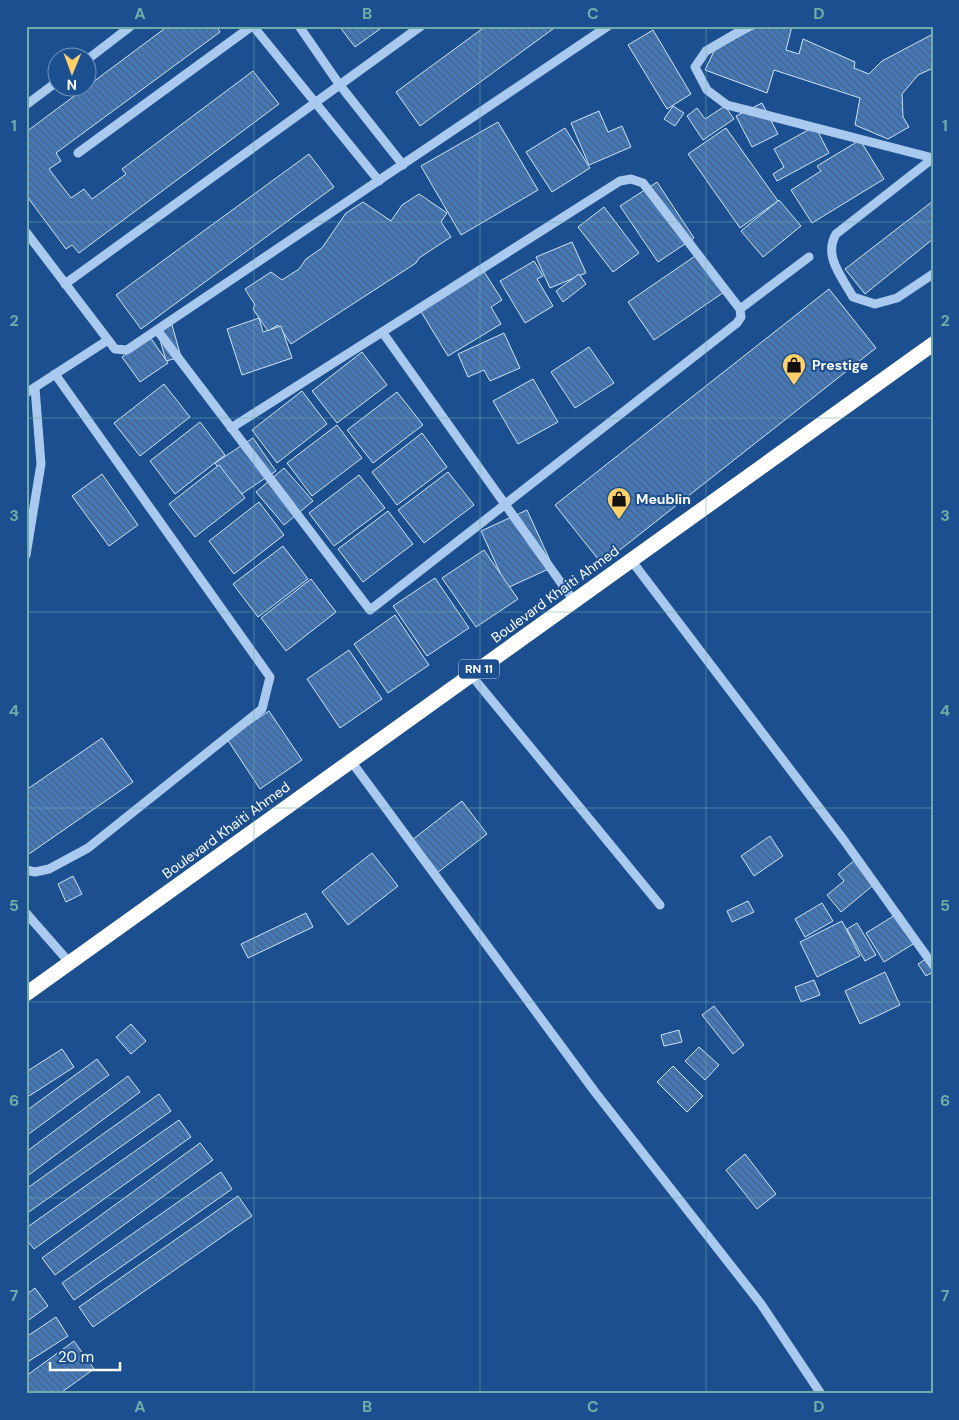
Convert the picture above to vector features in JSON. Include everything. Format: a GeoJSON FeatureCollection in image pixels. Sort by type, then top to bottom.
{"type":"FeatureCollection","features":[{"type":"Feature","properties":{"kind":"highway","name":"Boulevard Khaiti Ahmed"},"geometry":{"type":"LineString","coordinates":[[26,994],[933,344]]}},
{"type":"Feature","properties":{"kind":"street"},"geometry":{"type":"LineString","coordinates":[[98,52],[132,26]]}},
{"type":"Feature","properties":{"kind":"street"},"geometry":{"type":"LineString","coordinates":[[78,153],[252,26],[379,181]]}},
{"type":"Feature","properties":{"kind":"street"},"geometry":{"type":"LineString","coordinates":[[299,26],[339,84],[403,165]]}},
{"type":"Feature","properties":{"kind":"street"},"geometry":{"type":"LineString","coordinates":[[66,284],[421,26]]}},
{"type":"Feature","properties":{"kind":"street"},"geometry":{"type":"LineString","coordinates":[[26,232],[115,349],[122,351],[158,330],[608,26]]}},
{"type":"Feature","properties":{"kind":"street"},"geometry":{"type":"LineString","coordinates":[[749,26],[706,52],[695,67],[707,90],[727,105],[932,158]]}},
{"type":"Feature","properties":{"kind":"street"},"geometry":{"type":"LineString","coordinates":[[26,105],[48,88]]}},
{"type":"Feature","properties":{"kind":"street"},"geometry":{"type":"LineString","coordinates":[[932,158],[836,234],[831,242],[830,255],[853,297],[875,304],[897,298],[933,274]]}},
{"type":"Feature","properties":{"kind":"street"},"geometry":{"type":"LineString","coordinates":[[158,330],[231,428],[370,610],[737,322],[740,317],[740,309],[643,183],[632,179],[620,181],[231,428]]}},
{"type":"Feature","properties":{"kind":"street"},"geometry":{"type":"LineString","coordinates":[[740,309],[809,258]]}},
{"type":"Feature","properties":{"kind":"street"},"geometry":{"type":"LineString","coordinates":[[383,333],[574,601]]}},
{"type":"Feature","properties":{"kind":"street"},"geometry":{"type":"LineString","coordinates":[[26,393],[108,340]]}},
{"type":"Feature","properties":{"kind":"street"},"geometry":{"type":"LineString","coordinates":[[26,870],[35,872],[49,869],[88,848],[262,709],[270,676],[55,374]]}},
{"type":"Feature","properties":{"kind":"street"},"geometry":{"type":"LineString","coordinates":[[26,555],[41,464],[35,388]]}},
{"type":"Feature","properties":{"kind":"street"},"geometry":{"type":"LineString","coordinates":[[631,560],[843,839],[933,965]]}},
{"type":"Feature","properties":{"kind":"street"},"geometry":{"type":"LineString","coordinates":[[471,675],[660,905]]}},
{"type":"Feature","properties":{"kind":"street"},"geometry":{"type":"LineString","coordinates":[[351,761],[595,1092],[761,1304],[822,1394]]}},
{"type":"Feature","properties":{"kind":"street"},"geometry":{"type":"LineString","coordinates":[[26,913],[69,962]]}},
{"type":"Feature","properties":{"kind":"building"},"geometry":{"type":"Polygon","coordinates":[[[168,26],[216,26],[220,32],[56,153],[61,161],[49,169],[71,198],[84,189],[92,199],[126,174],[122,169],[253,71],[279,104],[79,253],[72,245],[66,249],[26,195],[26,132],[72,98],[98,98],[98,78],[168,26]]]}},
{"type":"Feature","properties":{"kind":"building"},"geometry":{"type":"Polygon","coordinates":[[[339,26],[384,26],[355,47],[339,26]]]}},
{"type":"Feature","properties":{"kind":"building"},"geometry":{"type":"Polygon","coordinates":[[[486,26],[557,26],[420,126],[396,92],[486,26]]]}},
{"type":"Feature","properties":{"kind":"building"},"geometry":{"type":"Polygon","coordinates":[[[759,26],[792,26],[786,50],[799,54],[803,39],[855,62],[854,68],[869,74],[882,61],[933,34],[933,68],[918,75],[902,94],[903,117],[909,127],[888,139],[855,125],[860,98],[774,70],[767,93],[705,70],[715,49],[759,26]]]}},
{"type":"Feature","properties":{"kind":"building"},"geometry":{"type":"Polygon","coordinates":[[[653,30],[691,94],[667,109],[628,45],[653,30]]]}},
{"type":"Feature","properties":{"kind":"building"},"geometry":{"type":"Polygon","coordinates":[[[762,103],[778,134],[752,147],[736,116],[762,103]]]}},
{"type":"Feature","properties":{"kind":"building"},"geometry":{"type":"Polygon","coordinates":[[[673,106],[684,113],[675,126],[664,119],[673,106]]]}},
{"type":"Feature","properties":{"kind":"building"},"geometry":{"type":"Polygon","coordinates":[[[725,106],[734,119],[703,140],[687,116],[697,108],[705,119],[725,106]]]}},
{"type":"Feature","properties":{"kind":"building"},"geometry":{"type":"Polygon","coordinates":[[[599,111],[608,132],[622,126],[631,147],[589,165],[571,123],[599,111]]]}},
{"type":"Feature","properties":{"kind":"building"},"geometry":{"type":"Polygon","coordinates":[[[498,122],[538,190],[461,235],[421,166],[498,122]]]}},
{"type":"Feature","properties":{"kind":"building"},"geometry":{"type":"Polygon","coordinates":[[[815,126],[829,153],[777,181],[773,174],[784,167],[774,149],[815,126]]]}},
{"type":"Feature","properties":{"kind":"building"},"geometry":{"type":"Polygon","coordinates":[[[565,128],[590,168],[552,192],[526,152],[565,128]]]}},
{"type":"Feature","properties":{"kind":"building"},"geometry":{"type":"Polygon","coordinates":[[[726,128],[778,201],[740,228],[688,154],[726,128]]]}},
{"type":"Feature","properties":{"kind":"building"},"geometry":{"type":"Polygon","coordinates":[[[860,140],[884,179],[812,223],[791,190],[821,171],[817,166],[860,140]]]}},
{"type":"Feature","properties":{"kind":"building"},"geometry":{"type":"Polygon","coordinates":[[[309,154],[334,187],[141,329],[116,295],[309,154]]]}},
{"type":"Feature","properties":{"kind":"building"},"geometry":{"type":"Polygon","coordinates":[[[657,182],[694,238],[658,262],[620,206],[657,182]]]}},
{"type":"Feature","properties":{"kind":"building"},"geometry":{"type":"Polygon","coordinates":[[[419,194],[447,213],[441,222],[451,237],[419,258],[416,263],[291,344],[278,325],[268,331],[253,309],[255,305],[245,289],[271,272],[282,280],[299,269],[306,259],[322,248],[346,213],[363,202],[391,221],[402,205],[419,194]]]}},
{"type":"Feature","properties":{"kind":"building"},"geometry":{"type":"Polygon","coordinates":[[[779,200],[801,226],[763,257],[741,231],[779,200]]]}},
{"type":"Feature","properties":{"kind":"building"},"geometry":{"type":"Polygon","coordinates":[[[933,201],[933,239],[865,294],[845,269],[933,201]]]}},
{"type":"Feature","properties":{"kind":"building"},"geometry":{"type":"Polygon","coordinates":[[[604,207],[639,253],[613,272],[578,227],[604,207]]]}},
{"type":"Feature","properties":{"kind":"building"},"geometry":{"type":"Polygon","coordinates":[[[572,242],[586,273],[550,288],[536,257],[572,242]]]}},
{"type":"Feature","properties":{"kind":"building"},"geometry":{"type":"Polygon","coordinates":[[[698,254],[727,290],[654,340],[628,302],[698,254]]]}},
{"type":"Feature","properties":{"kind":"building"},"geometry":{"type":"Polygon","coordinates":[[[534,261],[543,276],[537,279],[553,306],[525,323],[500,281],[534,261]]]}},
{"type":"Feature","properties":{"kind":"building"},"geometry":{"type":"Polygon","coordinates":[[[483,270],[502,300],[491,307],[501,324],[448,356],[420,310],[483,270]]]}},
{"type":"Feature","properties":{"kind":"building"},"geometry":{"type":"Polygon","coordinates":[[[579,274],[586,284],[563,302],[556,291],[579,274]]]}},
{"type":"Feature","properties":{"kind":"building"},"geometry":{"type":"Polygon","coordinates":[[[829,289],[876,348],[602,564],[555,505],[829,289]]]}},
{"type":"Feature","properties":{"kind":"building"},"geometry":{"type":"Polygon","coordinates":[[[259,318],[263,332],[281,326],[292,358],[242,375],[227,329],[259,318]]]}},
{"type":"Feature","properties":{"kind":"building"},"geometry":{"type":"Polygon","coordinates":[[[172,325],[181,357],[166,361],[157,329],[172,325]]]}},
{"type":"Feature","properties":{"kind":"building"},"geometry":{"type":"Polygon","coordinates":[[[504,333],[520,368],[490,381],[484,370],[468,377],[458,354],[504,333]]]}},
{"type":"Feature","properties":{"kind":"building"},"geometry":{"type":"Polygon","coordinates":[[[150,337],[168,363],[140,382],[122,357],[150,337]]]}},
{"type":"Feature","properties":{"kind":"building"},"geometry":{"type":"Polygon","coordinates":[[[589,347],[614,383],[575,408],[551,372],[589,347]]]}},
{"type":"Feature","properties":{"kind":"building"},"geometry":{"type":"Polygon","coordinates":[[[362,352],[387,385],[337,423],[312,391],[362,352]]]}},
{"type":"Feature","properties":{"kind":"building"},"geometry":{"type":"Polygon","coordinates":[[[533,379],[558,422],[518,444],[493,401],[533,379]]]}},
{"type":"Feature","properties":{"kind":"building"},"geometry":{"type":"Polygon","coordinates":[[[164,384],[190,417],[140,456],[114,423],[164,384]]]}},
{"type":"Feature","properties":{"kind":"building"},"geometry":{"type":"Polygon","coordinates":[[[302,391],[327,424],[277,463],[252,430],[302,391]]]}},
{"type":"Feature","properties":{"kind":"building"},"geometry":{"type":"Polygon","coordinates":[[[397,392],[423,425],[373,463],[347,430],[397,392]]]}},
{"type":"Feature","properties":{"kind":"building"},"geometry":{"type":"Polygon","coordinates":[[[200,422],[225,455],[175,494],[150,461],[200,422]]]}},
{"type":"Feature","properties":{"kind":"building"},"geometry":{"type":"Polygon","coordinates":[[[337,425],[362,458],[312,496],[287,463],[337,425]]]}},
{"type":"Feature","properties":{"kind":"building"},"geometry":{"type":"Polygon","coordinates":[[[422,433],[447,467],[397,505],[372,472],[422,433]]]}},
{"type":"Feature","properties":{"kind":"building"},"geometry":{"type":"Polygon","coordinates":[[[253,438],[276,471],[237,497],[215,463],[253,438]]]}},
{"type":"Feature","properties":{"kind":"building"},"geometry":{"type":"Polygon","coordinates":[[[219,465],[245,498],[195,537],[169,504],[219,465]]]}},
{"type":"Feature","properties":{"kind":"building"},"geometry":{"type":"Polygon","coordinates":[[[284,468],[313,501],[284,525],[256,492],[284,468]]]}},
{"type":"Feature","properties":{"kind":"building"},"geometry":{"type":"Polygon","coordinates":[[[448,472],[474,505],[424,543],[398,510],[448,472]]]}},
{"type":"Feature","properties":{"kind":"building"},"geometry":{"type":"Polygon","coordinates":[[[102,474],[138,525],[109,546],[72,496],[102,474]]]}},
{"type":"Feature","properties":{"kind":"building"},"geometry":{"type":"Polygon","coordinates":[[[359,475],[385,508],[334,546],[309,513],[359,475]]]}},
{"type":"Feature","properties":{"kind":"building"},"geometry":{"type":"Polygon","coordinates":[[[259,502],[284,535],[234,574],[209,541],[259,502]]]}},
{"type":"Feature","properties":{"kind":"building"},"geometry":{"type":"Polygon","coordinates":[[[527,510],[553,567],[507,588],[481,531],[527,510]]]}},
{"type":"Feature","properties":{"kind":"building"},"geometry":{"type":"Polygon","coordinates":[[[388,511],[413,544],[363,582],[338,549],[388,511]]]}},
{"type":"Feature","properties":{"kind":"building"},"geometry":{"type":"Polygon","coordinates":[[[283,546],[308,579],[258,617],[233,584],[283,546]]]}},
{"type":"Feature","properties":{"kind":"building"},"geometry":{"type":"Polygon","coordinates":[[[484,550],[518,599],[476,627],[442,578],[484,550]]]}},
{"type":"Feature","properties":{"kind":"building"},"geometry":{"type":"Polygon","coordinates":[[[435,578],[469,628],[427,656],[393,606],[435,578]]]}},
{"type":"Feature","properties":{"kind":"building"},"geometry":{"type":"Polygon","coordinates":[[[311,579],[336,612],[286,651],[261,618],[311,579]]]}},
{"type":"Feature","properties":{"kind":"building"},"geometry":{"type":"Polygon","coordinates":[[[395,615],[429,665],[388,693],[354,644],[395,615]]]}},
{"type":"Feature","properties":{"kind":"building"},"geometry":{"type":"Polygon","coordinates":[[[349,650],[382,699],[340,728],[307,679],[349,650]]]}},
{"type":"Feature","properties":{"kind":"building"},"geometry":{"type":"Polygon","coordinates":[[[269,711],[302,760],[260,789],[227,739],[269,711]]]}},
{"type":"Feature","properties":{"kind":"building"},"geometry":{"type":"Polygon","coordinates":[[[102,738],[133,782],[26,856],[26,790],[102,738]]]}},
{"type":"Feature","properties":{"kind":"building"},"geometry":{"type":"Polygon","coordinates":[[[462,801],[487,834],[437,873],[412,840],[462,801]]]}},
{"type":"Feature","properties":{"kind":"building"},"geometry":{"type":"Polygon","coordinates":[[[770,836],[783,856],[754,876],[741,856],[770,836]]]}},
{"type":"Feature","properties":{"kind":"building"},"geometry":{"type":"Polygon","coordinates":[[[372,853],[398,886],[348,925],[322,892],[372,853]]]}},
{"type":"Feature","properties":{"kind":"building"},"geometry":{"type":"Polygon","coordinates":[[[856,859],[876,883],[841,912],[827,895],[844,881],[838,874],[856,859]]]}},
{"type":"Feature","properties":{"kind":"building"},"geometry":{"type":"Polygon","coordinates":[[[73,876],[82,894],[66,902],[58,884],[73,876]]]}},
{"type":"Feature","properties":{"kind":"building"},"geometry":{"type":"Polygon","coordinates":[[[748,901],[754,912],[732,922],[727,911],[748,901]]]}},
{"type":"Feature","properties":{"kind":"building"},"geometry":{"type":"Polygon","coordinates":[[[822,903],[833,921],[805,937],[795,919],[822,903]]]}},
{"type":"Feature","properties":{"kind":"building"},"geometry":{"type":"Polygon","coordinates":[[[900,912],[918,941],[884,962],[866,933],[900,912]]]}},
{"type":"Feature","properties":{"kind":"building"},"geometry":{"type":"Polygon","coordinates":[[[306,913],[313,927],[248,958],[241,944],[306,913]]]}},
{"type":"Feature","properties":{"kind":"building"},"geometry":{"type":"Polygon","coordinates":[[[842,921],[860,956],[817,977],[800,942],[842,921]]]}},
{"type":"Feature","properties":{"kind":"building"},"geometry":{"type":"Polygon","coordinates":[[[857,923],[876,955],[865,961],[847,929],[857,923]]]}},
{"type":"Feature","properties":{"kind":"building"},"geometry":{"type":"Polygon","coordinates":[[[932,955],[933,972],[926,976],[918,964],[932,955]]]}},
{"type":"Feature","properties":{"kind":"building"},"geometry":{"type":"Polygon","coordinates":[[[885,972],[900,1005],[860,1024],[845,991],[885,972]]]}},
{"type":"Feature","properties":{"kind":"building"},"geometry":{"type":"Polygon","coordinates":[[[814,980],[820,995],[801,1002],[795,987],[814,980]]]}},
{"type":"Feature","properties":{"kind":"building"},"geometry":{"type":"Polygon","coordinates":[[[714,1006],[744,1045],[733,1054],[702,1015],[714,1006]]]}},
{"type":"Feature","properties":{"kind":"building"},"geometry":{"type":"Polygon","coordinates":[[[131,1024],[146,1041],[131,1054],[116,1037],[131,1024]]]}},
{"type":"Feature","properties":{"kind":"building"},"geometry":{"type":"Polygon","coordinates":[[[679,1030],[682,1042],[664,1046],[661,1035],[679,1030]]]}},
{"type":"Feature","properties":{"kind":"building"},"geometry":{"type":"Polygon","coordinates":[[[699,1047],[719,1065],[705,1080],[685,1061],[699,1047]]]}},
{"type":"Feature","properties":{"kind":"building"},"geometry":{"type":"Polygon","coordinates":[[[62,1049],[74,1067],[26,1098],[26,1072],[62,1049]]]}},
{"type":"Feature","properties":{"kind":"building"},"geometry":{"type":"Polygon","coordinates":[[[97,1059],[109,1075],[26,1136],[26,1111],[97,1059]]]}},
{"type":"Feature","properties":{"kind":"building"},"geometry":{"type":"Polygon","coordinates":[[[673,1066],[703,1096],[687,1112],[657,1082],[673,1066]]]}},
{"type":"Feature","properties":{"kind":"building"},"geometry":{"type":"Polygon","coordinates":[[[128,1076],[140,1092],[26,1177],[26,1152],[128,1076]]]}},
{"type":"Feature","properties":{"kind":"building"},"geometry":{"type":"Polygon","coordinates":[[[159,1094],[171,1111],[26,1214],[26,1189],[159,1094]]]}},
{"type":"Feature","properties":{"kind":"building"},"geometry":{"type":"Polygon","coordinates":[[[179,1120],[191,1137],[34,1249],[26,1239],[26,1228],[179,1120]]]}},
{"type":"Feature","properties":{"kind":"building"},"geometry":{"type":"Polygon","coordinates":[[[200,1143],[213,1160],[55,1275],[42,1258],[200,1143]]]}},
{"type":"Feature","properties":{"kind":"building"},"geometry":{"type":"Polygon","coordinates":[[[745,1154],[776,1194],[757,1209],[726,1170],[745,1154]]]}},
{"type":"Feature","properties":{"kind":"building"},"geometry":{"type":"Polygon","coordinates":[[[221,1172],[232,1189],[74,1300],[62,1283],[221,1172]]]}},
{"type":"Feature","properties":{"kind":"building"},"geometry":{"type":"Polygon","coordinates":[[[238,1196],[252,1216],[93,1327],[79,1307],[238,1196]]]}},
{"type":"Feature","properties":{"kind":"building"},"geometry":{"type":"Polygon","coordinates":[[[35,1288],[48,1306],[26,1322],[26,1295],[35,1288]]]}},
{"type":"Feature","properties":{"kind":"building"},"geometry":{"type":"Polygon","coordinates":[[[56,1317],[68,1336],[26,1363],[26,1337],[56,1317]]]}},
{"type":"Feature","properties":{"kind":"building"},"geometry":{"type":"Polygon","coordinates":[[[74,1341],[94,1369],[59,1394],[44,1394],[42,1391],[38,1394],[26,1394],[26,1376],[74,1341]]]}},
{"type":"Feature","properties":{"kind":"place","name":"Prestige"},"geometry":{"type":"Point","coordinates":[794,386]}},
{"type":"Feature","properties":{"kind":"place","name":"Meublin"},"geometry":{"type":"Point","coordinates":[619,520]}}]}
